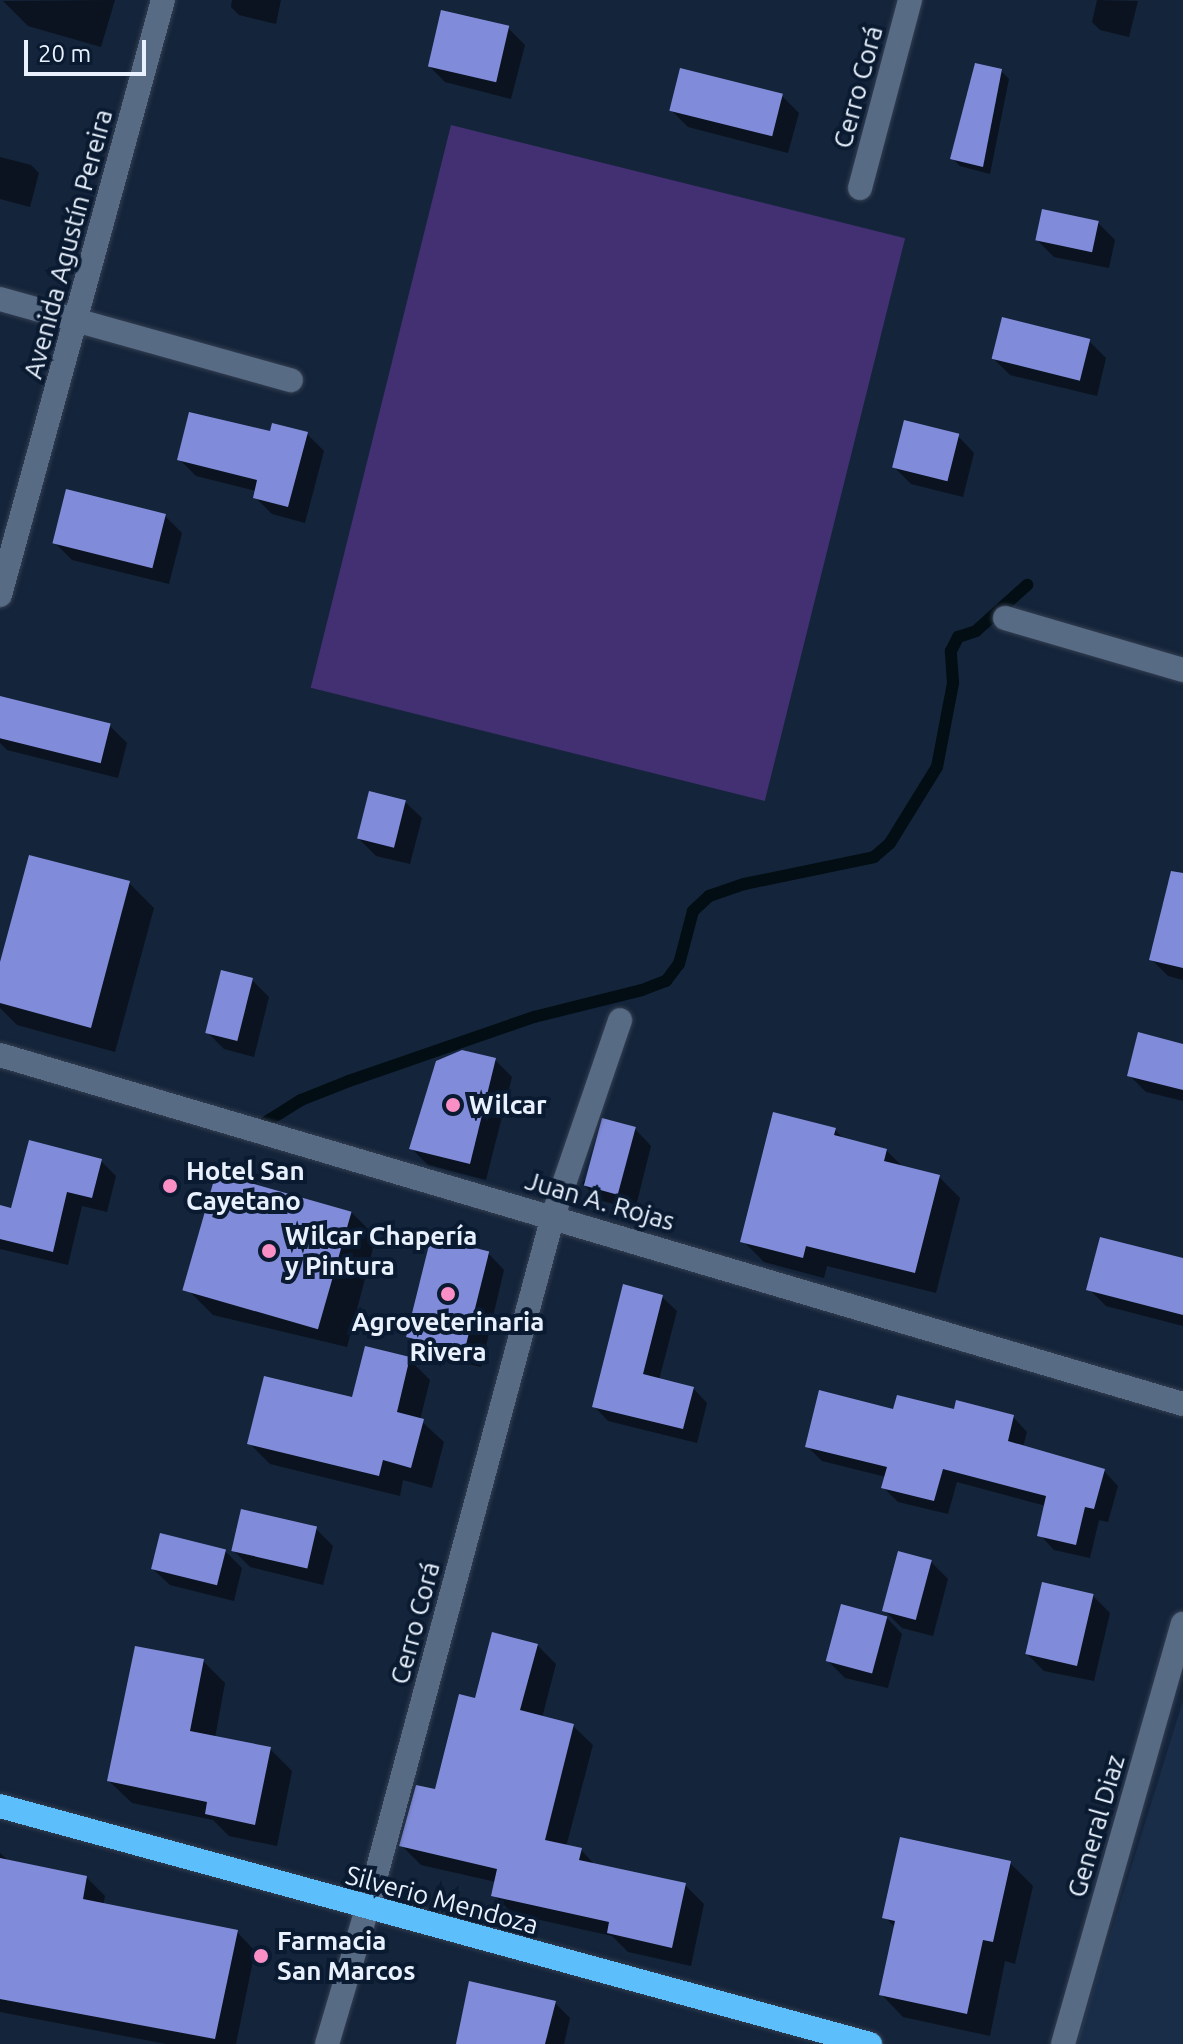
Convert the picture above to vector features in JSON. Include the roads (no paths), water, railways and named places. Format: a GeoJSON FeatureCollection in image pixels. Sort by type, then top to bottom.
{"type":"FeatureCollection","features":[{"type":"Feature","properties":{"kind":"highway","name":"Silverio Mendoza"},"geometry":{"type":"LineString","coordinates":[[0,1806],[367,1909],[870,2044]]}},
{"type":"Feature","properties":{"kind":"street","name":"Avenida Agustín Pereira"},"geometry":{"type":"LineString","coordinates":[[0,595],[163,0]]}},
{"type":"Feature","properties":{"kind":"street","name":"Cerro Corá"},"geometry":{"type":"LineString","coordinates":[[860,188],[910,0]]}},
{"type":"Feature","properties":{"kind":"street"},"geometry":{"type":"LineString","coordinates":[[0,299],[291,380]]}},
{"type":"Feature","properties":{"kind":"street"},"geometry":{"type":"LineString","coordinates":[[1005,618],[1183,670]]}},
{"type":"Feature","properties":{"kind":"street","name":"Cerro Corá"},"geometry":{"type":"LineString","coordinates":[[327,2044],[367,1909],[553,1216],[620,1020]]}},
{"type":"Feature","properties":{"kind":"street","name":"Juan A. Rojas"},"geometry":{"type":"LineString","coordinates":[[0,1055],[1183,1404]]}},
{"type":"Feature","properties":{"kind":"street","name":"General Diaz"},"geometry":{"type":"LineString","coordinates":[[1063,2044],[1183,1624]]}},
{"type":"Feature","properties":{"kind":"waterway"},"geometry":{"type":"LineString","coordinates":[[261,1125],[301,1100],[349,1081],[534,1017],[666,981],[679,964],[693,911],[709,896],[744,884],[874,857],[890,843],[937,767],[953,683],[951,651],[958,637],[976,631],[1027,585]]}},
{"type":"Feature","properties":{"kind":"place","name":"Wilcar"},"geometry":{"type":"Point","coordinates":[453,1105]}},
{"type":"Feature","properties":{"kind":"place","name":"Hotel San Cayetano"},"geometry":{"type":"Point","coordinates":[170,1186]}},
{"type":"Feature","properties":{"kind":"place","name":"Wilcar Chapería y Pintura"},"geometry":{"type":"Point","coordinates":[269,1251]}},
{"type":"Feature","properties":{"kind":"place","name":"Agroveterinaria Rivera"},"geometry":{"type":"Point","coordinates":[448,1294]}},
{"type":"Feature","properties":{"kind":"place","name":"Farmacia San Marcos"},"geometry":{"type":"Point","coordinates":[261,1956]}}]}
